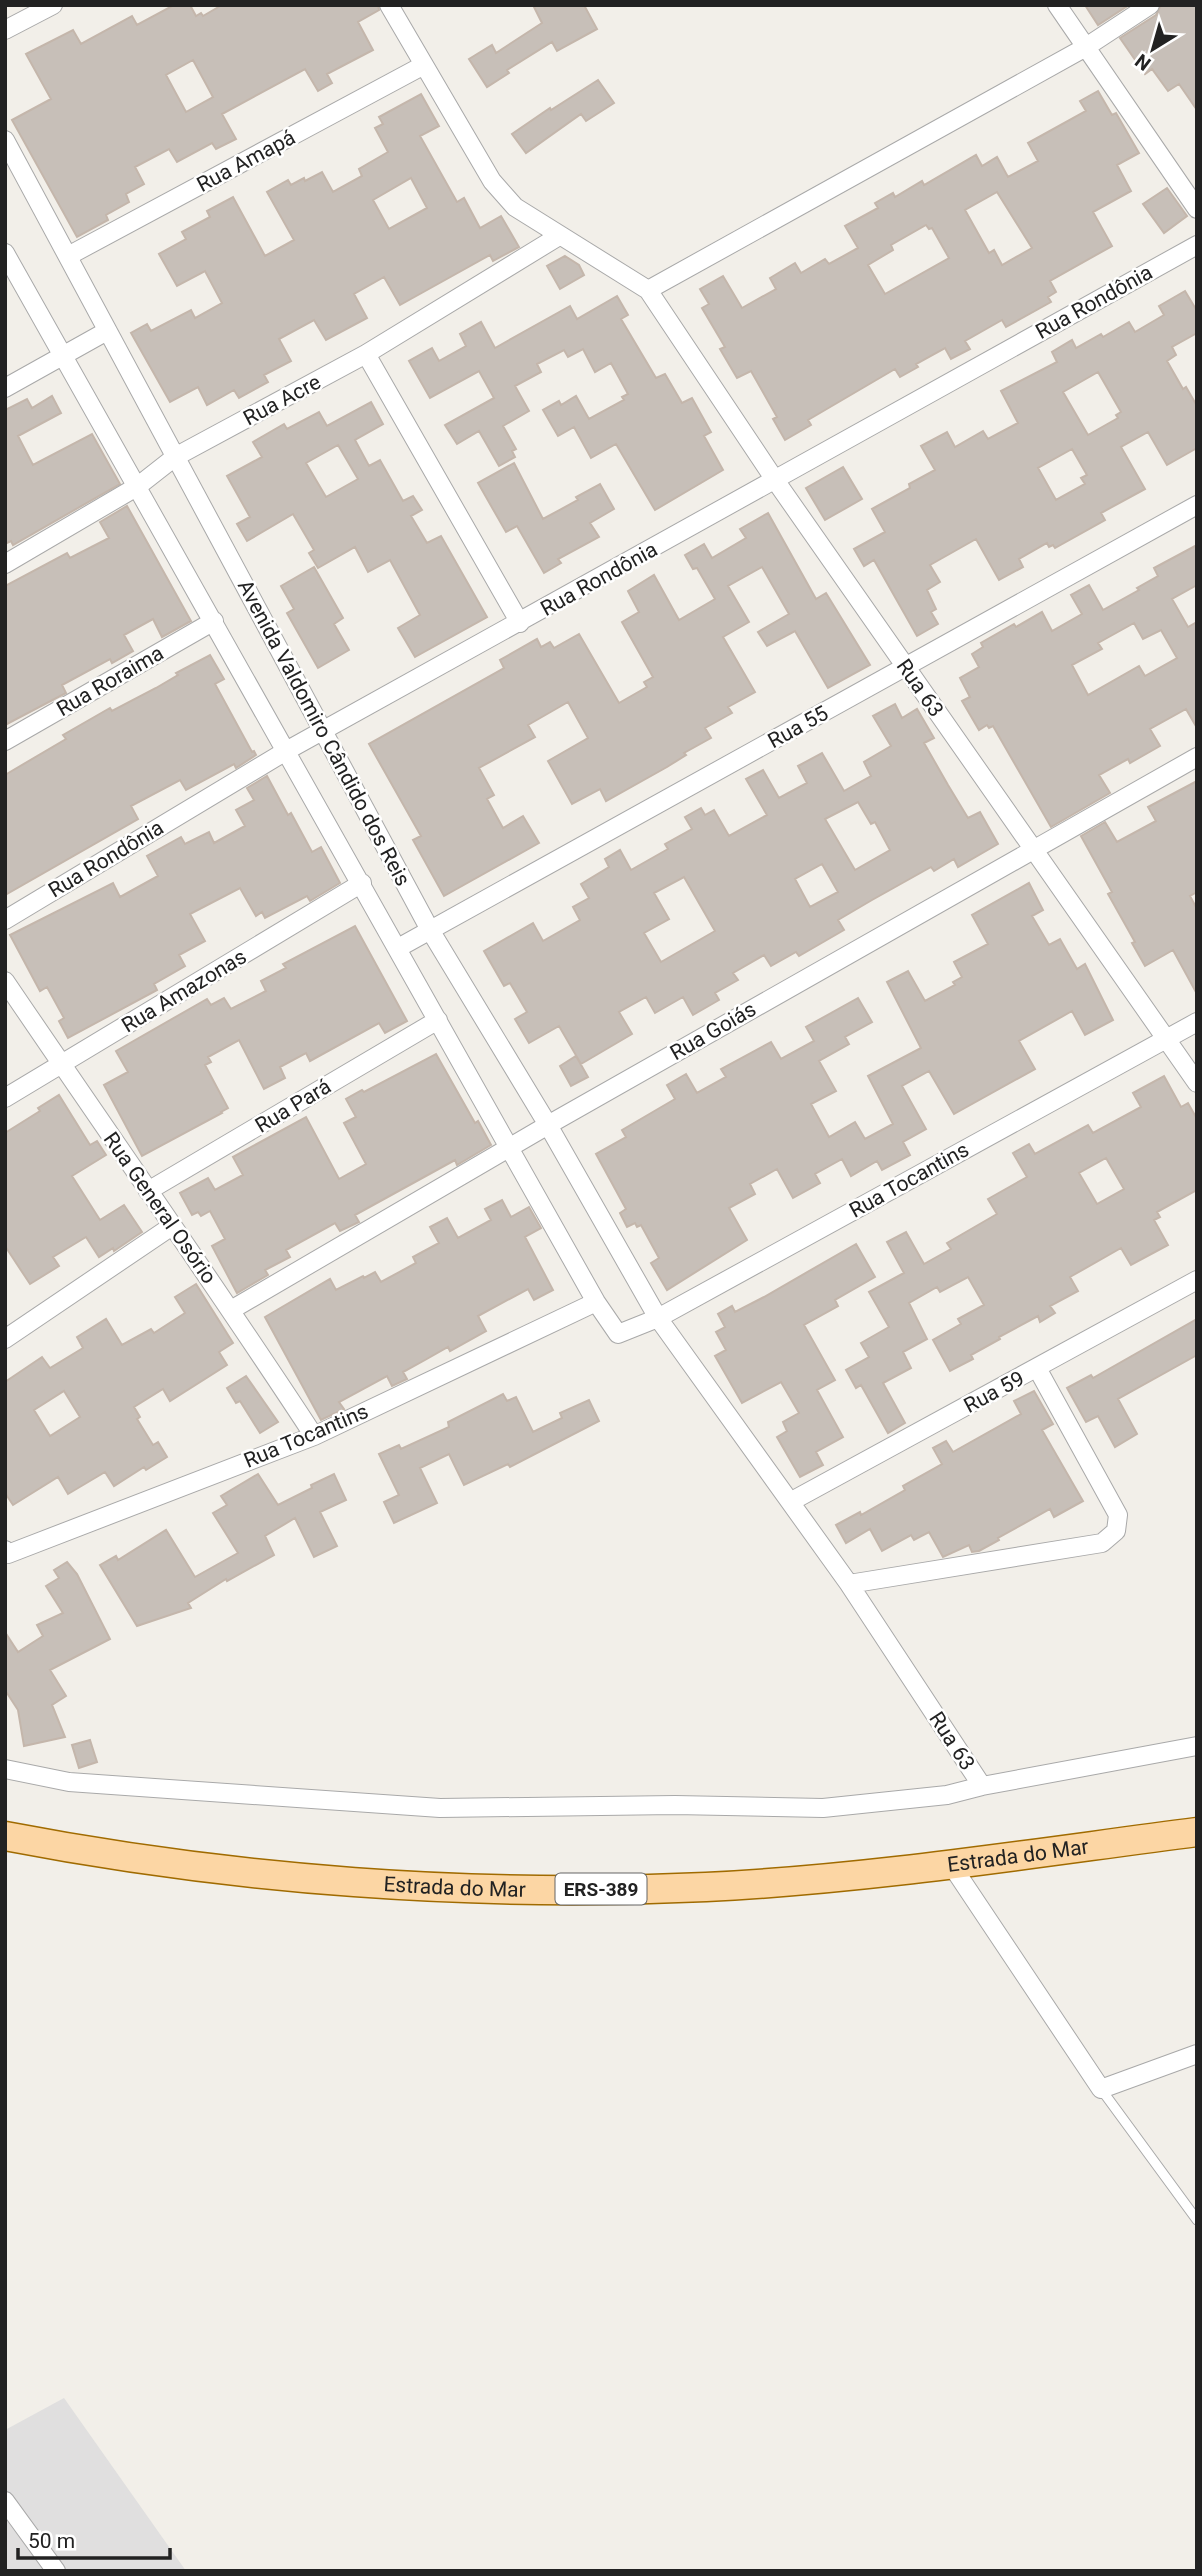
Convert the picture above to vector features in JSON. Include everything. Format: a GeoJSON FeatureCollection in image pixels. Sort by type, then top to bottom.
{"type":"FeatureCollection","features":[{"type":"Feature","properties":{"kind":"main road","name":"Estrada do Mar"},"geometry":{"type":"LineString","coordinates":[[5,1836],[158,1861],[324,1879],[511,1891],[707,1887],[952,1866],[1197,1832]]}},
{"type":"Feature","properties":{"kind":"street"},"geometry":{"type":"LineString","coordinates":[[5,30],[52,5]]}},
{"type":"Feature","properties":{"kind":"street"},"geometry":{"type":"LineString","coordinates":[[389,5],[492,181],[515,207],[648,290],[1086,47],[1150,5]]}},
{"type":"Feature","properties":{"kind":"street"},"geometry":{"type":"LineString","coordinates":[[1057,5],[1197,209]]}},
{"type":"Feature","properties":{"kind":"street","name":"Rua Amapá"},"geometry":{"type":"LineString","coordinates":[[68,256],[424,65]]}},
{"type":"Feature","properties":{"kind":"street","name":"Avenida Valdomiro Cândido dos Reis"},"geometry":{"type":"LineString","coordinates":[[5,140],[430,930],[548,1125],[658,1318],[790,1502]]}},
{"type":"Feature","properties":{"kind":"street","name":"Rua Acre"},"geometry":{"type":"LineString","coordinates":[[5,564],[138,486],[175,457],[366,354],[559,236]]}},
{"type":"Feature","properties":{"kind":"street","name":"Rua Rondônia"},"geometry":{"type":"LineString","coordinates":[[5,920],[286,751],[1197,245]]}},
{"type":"Feature","properties":{"kind":"street","name":"Avenida Valdomiro Cândido dos Reis"},"geometry":{"type":"LineString","coordinates":[[5,253],[596,1302],[618,1334]]}},
{"type":"Feature","properties":{"kind":"street","name":"Rua 63"},"geometry":{"type":"LineString","coordinates":[[648,290],[775,480],[1197,1083]]}},
{"type":"Feature","properties":{"kind":"street"},"geometry":{"type":"LineString","coordinates":[[5,388],[107,331]]}},
{"type":"Feature","properties":{"kind":"street"},"geometry":{"type":"LineString","coordinates":[[366,354],[520,623]]}},
{"type":"Feature","properties":{"kind":"street","name":"Rua 55"},"geometry":{"type":"LineString","coordinates":[[398,948],[1197,505]]}},
{"type":"Feature","properties":{"kind":"street","name":"Rua Roraima"},"geometry":{"type":"LineString","coordinates":[[5,741],[214,621]]}},
{"type":"Feature","properties":{"kind":"street","name":"Rua Goiás"},"geometry":{"type":"LineString","coordinates":[[231,1310],[548,1125],[1197,757]]}},
{"type":"Feature","properties":{"kind":"street","name":"Rua Amazonas"},"geometry":{"type":"LineString","coordinates":[[5,1098],[362,883]]}},
{"type":"Feature","properties":{"kind":"street","name":"Rua General Osório"},"geometry":{"type":"LineString","coordinates":[[5,981],[231,1310],[314,1436]]}},
{"type":"Feature","properties":{"kind":"street","name":"Rua Pará"},"geometry":{"type":"LineString","coordinates":[[148,1191],[438,1020]]}},
{"type":"Feature","properties":{"kind":"street","name":"Rua Tocantins"},"geometry":{"type":"LineString","coordinates":[[618,1334],[658,1318],[1197,1021]]}},
{"type":"Feature","properties":{"kind":"street"},"geometry":{"type":"LineString","coordinates":[[5,1339],[172,1226]]}},
{"type":"Feature","properties":{"kind":"street","name":"Rua 59"},"geometry":{"type":"LineString","coordinates":[[790,1502],[1197,1280]]}},
{"type":"Feature","properties":{"kind":"street","name":"Rua Tocantins"},"geometry":{"type":"LineString","coordinates":[[7,1552],[314,1436],[596,1302]]}},
{"type":"Feature","properties":{"kind":"street"},"geometry":{"type":"LineString","coordinates":[[849,1584],[1101,1543],[1116,1531],[1118,1515],[1037,1368]]}},
{"type":"Feature","properties":{"kind":"street","name":"Rua 63"},"geometry":{"type":"LineString","coordinates":[[790,1502],[849,1584],[982,1786],[1197,1746]]}},
{"type":"Feature","properties":{"kind":"street"},"geometry":{"type":"LineString","coordinates":[[5,1769],[69,1782],[440,1808],[675,1805],[823,1808],[947,1796],[982,1786]]}},
{"type":"Feature","properties":{"kind":"street"},"geometry":{"type":"LineString","coordinates":[[952,1866],[1101,2089],[1197,2054]]}},
{"type":"Feature","properties":{"kind":"street"},"geometry":{"type":"LineString","coordinates":[[5,2501],[56,2571]]}},
{"type":"Feature","properties":{"kind":"lane"},"geometry":{"type":"LineString","coordinates":[[1101,2089],[1197,2220]]}},
{"type":"Feature","properties":{"kind":"shaded area"},"geometry":{"type":"Polygon","coordinates":[[[64,2398],[186,2571],[5,2571],[5,2430],[64,2398]]]}},
{"type":"Feature","properties":{"kind":"building"},"geometry":{"type":"Polygon","coordinates":[[[174,5],[190,5],[196,16],[201,13],[203,16],[222,5],[378,5],[379,10],[358,22],[373,50],[327,74],[332,83],[318,91],[305,69],[222,114],[236,139],[216,149],[212,143],[177,162],[169,149],[135,167],[144,184],[126,194],[129,202],[106,215],[108,220],[77,237],[12,120],[51,99],[26,54],[73,30],[81,44],[132,16],[137,25],[174,5]],[[193,60],[166,75],[186,112],[213,97],[193,60]]]}},
{"type":"Feature","properties":{"kind":"building"},"geometry":{"type":"Polygon","coordinates":[[[533,5],[584,5],[597,29],[557,51],[552,42],[507,70],[509,73],[487,87],[469,59],[492,45],[496,53],[542,23],[533,5]]]}},
{"type":"Feature","properties":{"kind":"building"},"geometry":{"type":"Polygon","coordinates":[[[1085,5],[1129,5],[1098,25],[1085,5]]]}},
{"type":"Feature","properties":{"kind":"building"},"geometry":{"type":"Polygon","coordinates":[[[1161,5],[1197,5],[1197,110],[1179,84],[1168,91],[1152,69],[1145,74],[1120,38],[1156,15],[1161,5]]]}},
{"type":"Feature","properties":{"kind":"building"},"geometry":{"type":"Polygon","coordinates":[[[598,80],[614,103],[586,121],[581,114],[526,153],[512,134],[598,80]]]}},
{"type":"Feature","properties":{"kind":"building"},"geometry":{"type":"Polygon","coordinates":[[[1098,91],[1112,115],[1116,113],[1139,153],[1117,165],[1131,191],[1093,212],[1112,246],[1050,281],[1056,292],[1048,297],[1051,302],[1006,327],[1002,320],[965,341],[970,349],[951,359],[945,348],[916,364],[918,367],[900,377],[895,369],[808,420],[811,425],[785,440],[773,419],[777,417],[751,371],[737,378],[720,349],[725,347],[702,308],[709,304],[700,289],[723,276],[742,308],[776,289],[770,278],[795,263],[801,273],[825,259],[829,264],[858,248],[845,226],[878,208],[875,203],[893,193],[895,197],[922,181],[924,185],[976,155],[982,166],[997,157],[1008,177],[1038,161],[1028,143],[1086,111],[1080,101],[1098,91]],[[997,192],[965,210],[989,253],[994,250],[1002,265],[1032,248],[997,192]],[[926,225],[891,245],[893,250],[868,265],[885,294],[949,258],[932,228],[929,229],[926,225]]]}},
{"type":"Feature","properties":{"kind":"building"},"geometry":{"type":"Polygon","coordinates":[[[421,94],[439,126],[420,136],[457,202],[464,198],[480,228],[501,216],[519,247],[493,261],[490,255],[400,305],[384,277],[354,294],[367,318],[326,340],[314,320],[279,339],[291,361],[264,375],[268,382],[239,398],[234,390],[207,405],[198,387],[170,402],[131,333],[147,324],[151,331],[191,310],[195,318],[222,303],[205,271],[177,286],[159,254],[186,239],[182,232],[210,217],[207,211],[233,197],[265,256],[294,240],[267,192],[288,180],[291,185],[322,172],[333,192],[362,176],[359,169],[388,152],[375,128],[383,124],[379,117],[421,94]],[[411,178],[373,200],[389,229],[427,208],[411,178]]]}},
{"type":"Feature","properties":{"kind":"building"},"geometry":{"type":"Polygon","coordinates":[[[1167,188],[1187,216],[1164,233],[1143,204],[1167,188]]]}},
{"type":"Feature","properties":{"kind":"building"},"geometry":{"type":"Polygon","coordinates":[[[565,256],[579,265],[584,275],[560,289],[547,266],[565,256]]]}},
{"type":"Feature","properties":{"kind":"building"},"geometry":{"type":"Polygon","coordinates":[[[1185,291],[1197,311],[1197,333],[1172,347],[1176,355],[1167,361],[1183,389],[1186,387],[1197,406],[1197,448],[1167,465],[1148,432],[1121,447],[1145,489],[1101,513],[1105,520],[1055,548],[1053,545],[1049,547],[1047,543],[1019,559],[1023,567],[999,580],[976,539],[930,565],[940,582],[927,590],[936,609],[931,612],[938,624],[917,636],[874,560],[864,566],[854,549],[885,532],[872,509],[910,488],[909,484],[935,470],[921,446],[947,432],[955,447],[983,431],[988,439],[1018,423],[1001,391],[1057,362],[1052,352],[1072,340],[1076,348],[1129,322],[1135,332],[1164,315],[1159,306],[1185,291]],[[1098,372],[1063,392],[1088,435],[1118,418],[1116,415],[1121,412],[1098,372]],[[1072,449],[1038,468],[1056,500],[1085,484],[1081,478],[1087,475],[1072,449]]]}},
{"type":"Feature","properties":{"kind":"building"},"geometry":{"type":"Polygon","coordinates":[[[617,296],[628,315],[621,319],[656,378],[665,374],[682,403],[692,398],[711,432],[704,436],[723,470],[655,510],[616,444],[591,458],[574,427],[558,436],[543,410],[559,401],[561,405],[576,396],[589,419],[624,400],[622,397],[628,394],[611,363],[595,372],[583,349],[568,357],[564,350],[537,364],[541,372],[515,386],[529,411],[503,426],[516,449],[512,451],[515,457],[499,466],[479,431],[457,444],[445,425],[494,398],[479,371],[430,398],[409,361],[432,348],[439,361],[466,346],[460,334],[481,322],[495,348],[570,306],[577,319],[617,296]]]}},
{"type":"Feature","properties":{"kind":"building"},"geometry":{"type":"Polygon","coordinates":[[[52,396],[61,413],[18,436],[33,465],[92,434],[120,484],[13,545],[11,541],[5,544],[5,410],[27,399],[32,408],[52,396]]]}},
{"type":"Feature","properties":{"kind":"building"},"geometry":{"type":"Polygon","coordinates":[[[371,402],[383,424],[355,440],[369,466],[380,460],[403,501],[413,496],[422,510],[411,516],[427,543],[441,536],[487,617],[415,657],[398,628],[420,615],[390,560],[368,572],[355,547],[318,568],[309,553],[314,550],[293,514],[247,541],[237,524],[250,517],[227,476],[262,457],[253,442],[284,424],[287,429],[319,412],[327,426],[371,402]],[[338,445],[306,463],[326,497],[358,479],[338,445]]]}},
{"type":"Feature","properties":{"kind":"building"},"geometry":{"type":"Polygon","coordinates":[[[514,463],[543,519],[578,500],[576,497],[600,484],[614,509],[590,523],[599,537],[558,559],[561,563],[544,573],[517,526],[506,532],[478,483],[514,463]]]}},
{"type":"Feature","properties":{"kind":"building"},"geometry":{"type":"Polygon","coordinates":[[[843,467],[862,499],[825,520],[806,488],[843,467]]]}},
{"type":"Feature","properties":{"kind":"building"},"geometry":{"type":"Polygon","coordinates":[[[127,506],[191,621],[162,637],[153,619],[124,635],[133,651],[112,663],[110,659],[62,685],[66,693],[5,725],[5,586],[67,553],[70,558],[109,538],[100,522],[127,506]]]}},
{"type":"Feature","properties":{"kind":"building"},"geometry":{"type":"Polygon","coordinates":[[[768,513],[816,599],[826,593],[870,665],[828,688],[795,631],[767,646],[758,632],[789,614],[762,567],[728,586],[749,622],[723,637],[755,692],[728,707],[732,713],[705,728],[711,738],[684,753],[686,755],[667,767],[606,801],[600,789],[572,804],[548,761],[588,738],[568,702],[528,725],[535,737],[479,768],[494,795],[487,799],[503,828],[523,816],[539,843],[444,896],[413,840],[421,836],[369,744],[504,668],[500,660],[537,639],[541,647],[550,642],[554,648],[579,634],[619,703],[647,687],[644,682],[653,677],[622,622],[639,612],[628,591],[654,575],[679,620],[715,599],[697,568],[693,569],[685,555],[704,544],[712,558],[746,538],[740,529],[768,513]]]}},
{"type":"Feature","properties":{"kind":"building"},"geometry":{"type":"Polygon","coordinates":[[[1197,545],[1197,585],[1172,599],[1188,627],[1197,622],[1197,728],[1186,709],[1150,729],[1160,746],[1130,763],[1128,759],[1099,775],[1110,793],[1051,827],[993,726],[989,728],[987,725],[979,730],[962,701],[970,697],[960,678],[979,667],[972,654],[983,647],[981,643],[1014,624],[1016,627],[1042,612],[1052,631],[1082,614],[1071,595],[1089,585],[1103,610],[1158,576],[1154,568],[1197,545]],[[1134,623],[1098,643],[1102,649],[1072,665],[1088,695],[1139,666],[1145,676],[1177,658],[1161,630],[1143,639],[1134,623]]]}},
{"type":"Feature","properties":{"kind":"building"},"geometry":{"type":"Polygon","coordinates":[[[314,567],[343,618],[334,624],[349,650],[318,668],[287,613],[294,609],[281,586],[314,567]]]}},
{"type":"Feature","properties":{"kind":"building"},"geometry":{"type":"Polygon","coordinates":[[[210,655],[224,679],[215,684],[256,755],[236,768],[234,764],[186,790],[180,780],[131,806],[138,819],[5,895],[5,775],[66,739],[63,735],[110,708],[112,711],[156,688],[178,675],[176,673],[210,655]]]}},
{"type":"Feature","properties":{"kind":"building"},"geometry":{"type":"Polygon","coordinates":[[[895,704],[902,718],[917,709],[934,738],[924,743],[948,785],[968,818],[980,812],[998,844],[958,867],[954,859],[934,871],[931,867],[872,900],[838,920],[844,930],[799,956],[796,952],[771,966],[764,955],[733,973],[738,980],[715,993],[719,1000],[693,1015],[683,997],[655,1013],[646,997],[619,1012],[632,1034],[581,1064],[559,1026],[529,1043],[515,1019],[527,1012],[510,983],[504,986],[484,951],[533,923],[543,941],[580,920],[573,907],[589,898],[581,884],[609,867],[605,859],[620,850],[631,870],[668,849],[665,844],[692,829],[685,817],[701,808],[705,815],[714,810],[729,836],[767,815],[746,779],[763,770],[779,798],[807,783],[798,766],[822,753],[844,791],[871,776],[864,762],[891,746],[873,716],[895,704]],[[858,802],[825,819],[855,870],[890,850],[875,822],[871,824],[858,802]],[[822,864],[795,879],[810,907],[838,892],[822,864]],[[684,877],[654,893],[669,919],[644,933],[661,962],[715,931],[684,877]]]}},
{"type":"Feature","properties":{"kind":"building"},"geometry":{"type":"Polygon","coordinates":[[[267,776],[312,852],[321,847],[340,883],[310,901],[307,896],[265,918],[262,912],[256,916],[240,888],[190,914],[205,941],[179,955],[185,966],[154,984],[157,990],[68,1038],[59,1021],[64,1018],[47,987],[40,991],[10,935],[113,883],[120,897],[158,876],[147,856],[181,837],[185,844],[209,832],[214,843],[245,826],[236,810],[254,800],[247,788],[267,776]]]}},
{"type":"Feature","properties":{"kind":"building"},"geometry":{"type":"Polygon","coordinates":[[[1197,781],[1197,892],[1190,896],[1197,909],[1197,994],[1173,950],[1145,966],[1108,894],[1112,892],[1081,836],[1105,822],[1117,842],[1156,821],[1148,807],[1197,781]]]}},
{"type":"Feature","properties":{"kind":"building"},"geometry":{"type":"Polygon","coordinates":[[[1029,883],[1043,910],[1032,916],[1049,945],[1060,939],[1077,969],[1085,964],[1113,1020],[1085,1035],[1072,1011],[1019,1041],[1035,1069],[954,1114],[929,1071],[902,1086],[926,1129],[903,1142],[910,1155],[882,1170],[877,1161],[851,1176],[842,1159],[815,1174],[820,1183],[793,1198],[777,1169],[750,1184],[755,1194],[729,1208],[747,1240],[667,1290],[651,1263],[659,1258],[641,1225],[637,1227],[635,1223],[627,1227],[620,1213],[626,1209],[596,1154],[626,1137],[622,1130],[675,1099],[667,1085],[686,1074],[697,1093],[726,1077],[721,1069],[771,1042],[781,1059],[814,1041],[806,1027],[858,998],[872,1022],[845,1037],[849,1044],[819,1061],[836,1091],[811,1104],[829,1137],[855,1122],[865,1139],[893,1124],[868,1076],[921,1048],[887,982],[908,971],[925,1001],[955,985],[953,982],[962,977],[954,962],[988,944],[972,915],[1029,883]]]}},
{"type":"Feature","properties":{"kind":"building"},"geometry":{"type":"Polygon","coordinates":[[[355,926],[407,1021],[385,1033],[379,1023],[310,1061],[306,1053],[280,1067],[285,1078],[264,1089],[239,1040],[208,1057],[211,1062],[205,1065],[228,1108],[142,1156],[104,1085],[128,1072],[116,1051],[207,999],[211,1005],[224,998],[231,1009],[266,991],[261,981],[286,968],[283,964],[355,926]]]}},
{"type":"Feature","properties":{"kind":"building"},"geometry":{"type":"Polygon","coordinates":[[[436,1054],[475,1123],[478,1121],[491,1145],[457,1165],[455,1160],[355,1215],[359,1222],[340,1231],[335,1223],[286,1250],[290,1257],[265,1270],[268,1275],[237,1293],[212,1246],[225,1239],[210,1211],[201,1216],[198,1212],[192,1215],[180,1193],[208,1178],[215,1190],[243,1175],[233,1157],[306,1117],[339,1179],[366,1164],[344,1123],[356,1117],[346,1099],[436,1054]]]}},
{"type":"Feature","properties":{"kind":"building"},"geometry":{"type":"Polygon","coordinates":[[[576,1056],[588,1077],[571,1086],[560,1066],[576,1056]]]}},
{"type":"Feature","properties":{"kind":"building"},"geometry":{"type":"Polygon","coordinates":[[[1164,1076],[1181,1107],[1188,1103],[1197,1119],[1197,1190],[1157,1212],[1160,1217],[1154,1220],[1168,1245],[1131,1265],[1121,1248],[1070,1277],[1078,1291],[1050,1306],[1055,1313],[1040,1322],[1038,1316],[999,1337],[1000,1339],[971,1355],[973,1359],[950,1371],[933,1340],[961,1324],[958,1319],[984,1305],[968,1277],[940,1292],[937,1287],[909,1303],[927,1339],[903,1352],[911,1368],[883,1383],[905,1423],[888,1433],[861,1385],[856,1388],[846,1370],[869,1357],[861,1343],[889,1327],[869,1292],[904,1273],[887,1242],[906,1232],[924,1264],[951,1249],[947,1243],[997,1214],[988,1199],[1027,1177],[1013,1153],[1029,1144],[1035,1154],[1088,1125],[1093,1133],[1141,1107],[1133,1093],[1164,1076]],[[1106,1158],[1079,1173],[1097,1204],[1124,1189],[1106,1158]]]}},
{"type":"Feature","properties":{"kind":"building"},"geometry":{"type":"Polygon","coordinates":[[[59,1095],[90,1145],[97,1141],[106,1155],[72,1176],[100,1220],[124,1205],[142,1232],[114,1251],[113,1248],[99,1257],[86,1237],[53,1257],[59,1266],[30,1284],[5,1246],[5,1133],[40,1111],[38,1108],[59,1095]]]}},
{"type":"Feature","properties":{"kind":"building"},"geometry":{"type":"Polygon","coordinates":[[[502,1200],[511,1217],[529,1207],[541,1228],[525,1237],[553,1290],[534,1300],[528,1289],[478,1316],[486,1331],[450,1351],[448,1347],[403,1372],[407,1379],[392,1386],[387,1376],[339,1402],[344,1409],[321,1420],[265,1317],[330,1279],[336,1290],[375,1272],[381,1282],[416,1263],[413,1257],[439,1243],[430,1227],[447,1218],[458,1238],[491,1220],[485,1209],[502,1200]]]}},
{"type":"Feature","properties":{"kind":"building"},"geometry":{"type":"Polygon","coordinates":[[[856,1244],[875,1277],[835,1300],[838,1306],[804,1325],[835,1380],[817,1390],[843,1437],[816,1452],[823,1465],[800,1477],[777,1437],[787,1431],[783,1422],[799,1413],[781,1382],[742,1403],[715,1356],[726,1350],[716,1332],[725,1327],[718,1314],[732,1306],[735,1312],[856,1244]]]}},
{"type":"Feature","properties":{"kind":"building"},"geometry":{"type":"Polygon","coordinates":[[[196,1284],[233,1343],[219,1352],[227,1365],[170,1401],[163,1389],[134,1407],[140,1417],[137,1419],[153,1445],[158,1442],[167,1457],[146,1470],[144,1467],[114,1486],[105,1472],[68,1494],[58,1477],[13,1505],[5,1493],[5,1382],[42,1357],[50,1368],[83,1348],[77,1337],[106,1319],[122,1345],[151,1329],[154,1333],[185,1313],[175,1297],[196,1284]],[[64,1391],[34,1410],[50,1436],[80,1417],[64,1391]]]}},
{"type":"Feature","properties":{"kind":"building"},"geometry":{"type":"Polygon","coordinates":[[[1197,1319],[1197,1355],[1118,1399],[1137,1434],[1115,1447],[1098,1416],[1086,1422],[1067,1388],[1091,1375],[1093,1378],[1197,1319]]]}},
{"type":"Feature","properties":{"kind":"building"},"geometry":{"type":"Polygon","coordinates":[[[246,1376],[278,1422],[260,1433],[240,1401],[236,1403],[227,1388],[246,1376]]]}},
{"type":"Feature","properties":{"kind":"building"},"geometry":{"type":"Polygon","coordinates":[[[1034,1391],[1053,1424],[1042,1430],[1083,1501],[1054,1517],[1050,1509],[979,1551],[972,1552],[969,1545],[943,1557],[929,1532],[914,1540],[911,1535],[882,1551],[870,1529],[846,1543],[836,1525],[860,1512],[861,1515],[905,1490],[903,1486],[942,1464],[933,1448],[946,1441],[953,1452],[1021,1414],[1014,1401],[1034,1391]]]}},
{"type":"Feature","properties":{"kind":"building"},"geometry":{"type":"Polygon","coordinates":[[[503,1394],[507,1401],[516,1397],[533,1432],[562,1418],[560,1413],[589,1400],[599,1421],[510,1467],[508,1464],[464,1485],[449,1454],[420,1468],[437,1503],[394,1523],[384,1502],[399,1495],[379,1454],[399,1445],[401,1449],[449,1427],[448,1422],[503,1394]]]}},
{"type":"Feature","properties":{"kind":"building"},"geometry":{"type":"Polygon","coordinates":[[[258,1474],[278,1505],[334,1474],[346,1500],[320,1512],[337,1546],[314,1557],[295,1518],[265,1536],[274,1555],[227,1581],[226,1579],[188,1603],[191,1608],[137,1626],[100,1565],[116,1556],[118,1560],[166,1530],[195,1577],[238,1553],[213,1513],[227,1505],[221,1496],[258,1474]]]}},
{"type":"Feature","properties":{"kind":"building"},"geometry":{"type":"Polygon","coordinates":[[[67,1562],[77,1574],[110,1639],[50,1670],[66,1696],[52,1705],[65,1737],[24,1746],[18,1710],[5,1690],[5,1632],[18,1652],[43,1636],[37,1625],[63,1613],[46,1586],[59,1578],[54,1570],[67,1562]]]}},
{"type":"Feature","properties":{"kind":"building"},"geometry":{"type":"Polygon","coordinates":[[[90,1740],[97,1762],[79,1768],[72,1745],[90,1740]]]}}]}
